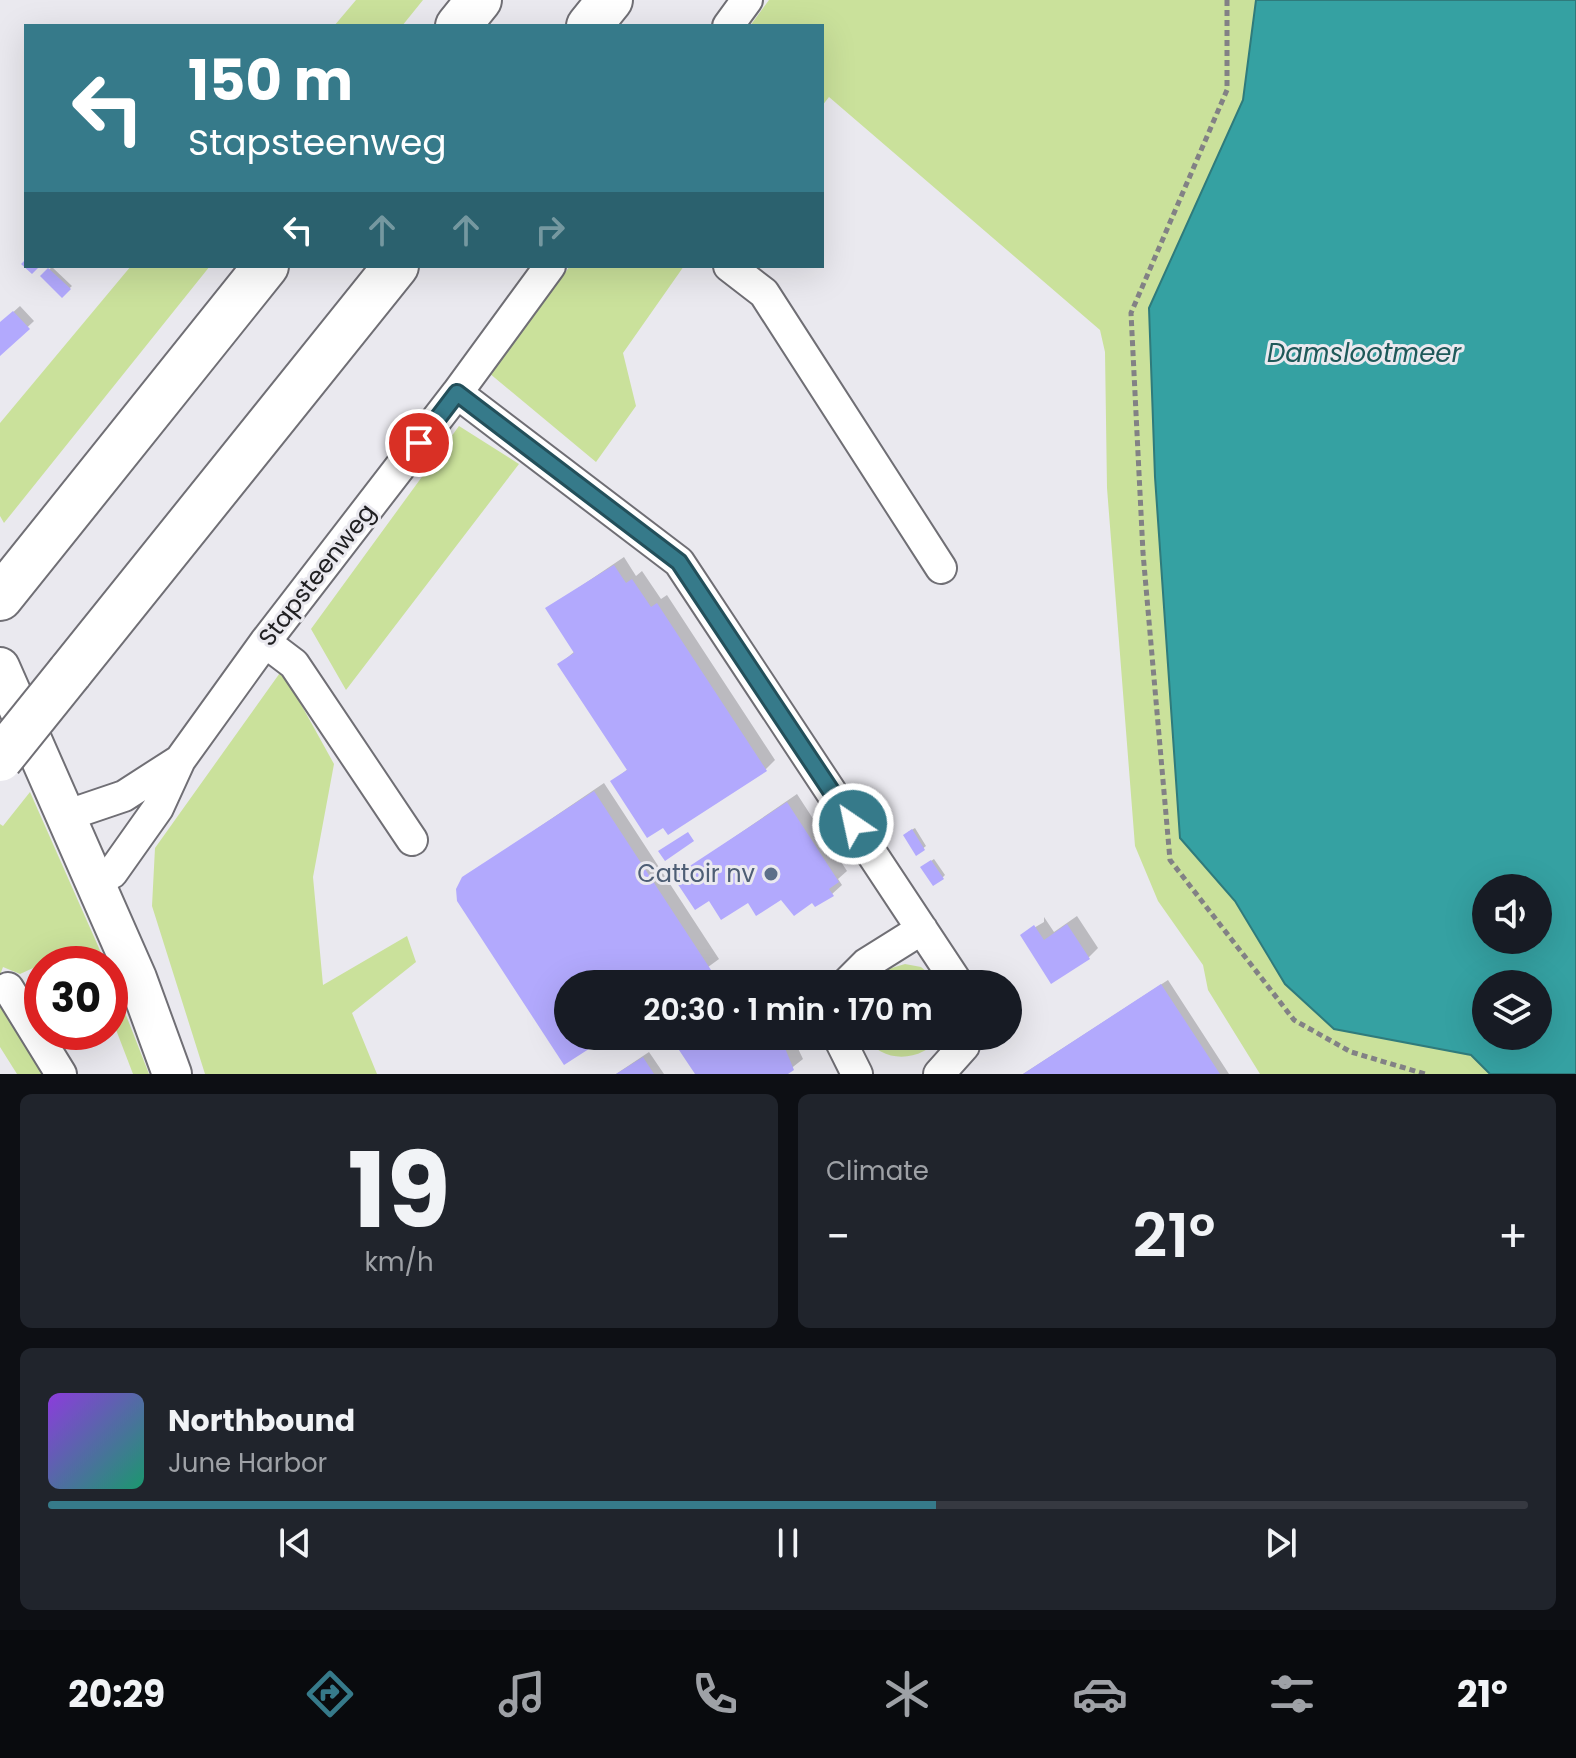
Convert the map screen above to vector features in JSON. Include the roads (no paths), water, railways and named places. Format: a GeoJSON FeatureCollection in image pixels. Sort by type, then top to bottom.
{"type":"FeatureCollection","features":[{"type":"Feature","properties":{"kind":"highway"},"geometry":{"type":"LineString","coordinates":[[460,24],[479,0]]}},
{"type":"Feature","properties":{"kind":"highway"},"geometry":{"type":"LineString","coordinates":[[591,24],[610,0]]}},
{"type":"Feature","properties":{"kind":"highway"},"geometry":{"type":"LineString","coordinates":[[12,583],[264,268]]}},
{"type":"Feature","properties":{"kind":"highway"},"geometry":{"type":"LineString","coordinates":[[0,759],[394,268]]}},
{"type":"Feature","properties":{"kind":"main road"},"geometry":{"type":"LineString","coordinates":[[0,667],[142,991],[172,1074]]}},
{"type":"Feature","properties":{"kind":"street"},"geometry":{"type":"LineString","coordinates":[[729,24],[747,0]]}},
{"type":"Feature","properties":{"kind":"street","name":"Stapsteenweg"},"geometry":{"type":"LineString","coordinates":[[88,867],[112,873],[158,808],[180,760],[265,642],[457,393],[549,268]]}},
{"type":"Feature","properties":{"kind":"street"},"geometry":{"type":"LineString","coordinates":[[732,268],[764,293],[941,568]]}},
{"type":"Feature","properties":{"kind":"street"},"geometry":{"type":"LineString","coordinates":[[457,393],[679,562],[949,970]]}},
{"type":"Feature","properties":{"kind":"street"},"geometry":{"type":"LineString","coordinates":[[265,642],[294,664],[412,840]]}},
{"type":"Feature","properties":{"kind":"street","name":"Stapsteenweg"},"geometry":{"type":"LineString","coordinates":[[65,816],[124,796],[180,760]]}},
{"type":"Feature","properties":{"kind":"street"},"geometry":{"type":"LineString","coordinates":[[860,970],[922,929]]}},
{"type":"Feature","properties":{"kind":"street"},"geometry":{"type":"LineString","coordinates":[[8,988],[61,1074]]}},
{"type":"Feature","properties":{"kind":"street"},"geometry":{"type":"LineString","coordinates":[[845,1050],[857,1074]]}},
{"type":"Feature","properties":{"kind":"street"},"geometry":{"type":"LineString","coordinates":[[939,1074],[960,1050]]}},
{"type":"Feature","properties":{"kind":"water","name":"Damslootmeer"},"geometry":{"type":"Polygon","coordinates":[[[1256,0],[1576,0],[1576,1074],[1490,1074],[1471,1055],[1334,1029],[1285,984],[1235,901],[1180,838],[1155,477],[1149,308],[1243,100],[1256,0]]]}},
{"type":"Feature","properties":{"kind":"place","name":"Cattoir nv"},"geometry":{"type":"Point","coordinates":[771,874]}}]}
